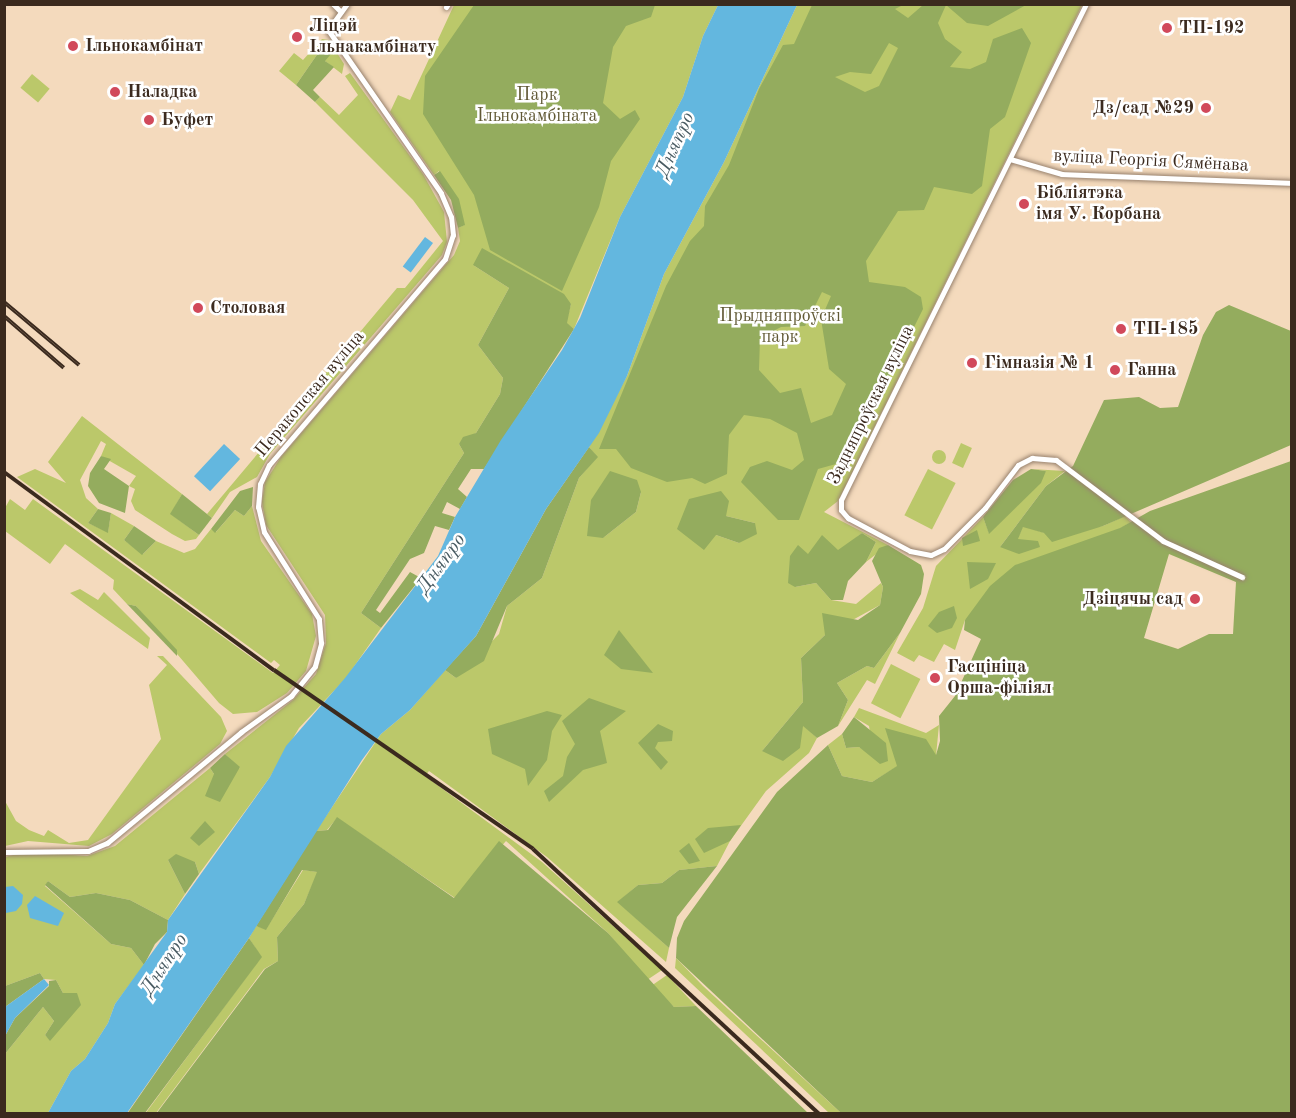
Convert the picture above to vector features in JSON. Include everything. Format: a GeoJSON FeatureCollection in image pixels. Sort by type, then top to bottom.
{"type":"FeatureCollection","features":[{"type":"Feature","properties":{"kind":"street"},"geometry":{"type":"LineString","coordinates":[[333,4],[341,12],[347,4]]}},
{"type":"Feature","properties":{"kind":"street","name":"Задняпроўская вуліца"},"geometry":{"type":"LineString","coordinates":[[1086,4],[841,500],[841,510],[848,518],[910,551],[931,555],[944,549],[985,508],[1018,465],[1032,458],[1056,460],[1163,541],[1242,577]]}},
{"type":"Feature","properties":{"kind":"street","name":"Перакопская вуліца"},"geometry":{"type":"LineString","coordinates":[[4,852],[88,851],[107,843],[241,732],[291,696],[315,666],[321,644],[319,619],[264,532],[258,507],[260,484],[269,465],[445,259],[453,235],[451,218],[441,193],[328,30],[341,12]]}},
{"type":"Feature","properties":{"kind":"street","name":"вуліца Георгія Сямёнава"},"geometry":{"type":"LineString","coordinates":[[1010,159],[1062,174],[1292,183]]}},
{"type":"Feature","properties":{"kind":"green space"},"geometry":{"type":"Polygon","coordinates":[[[454,5],[718,5],[703,36],[683,97],[620,217],[574,329],[566,323],[571,304],[473,265],[509,288],[478,345],[503,378],[500,394],[476,433],[459,444],[464,453],[361,613],[381,628],[346,678],[299,728],[270,777],[199,874],[195,862],[168,860],[185,894],[168,920],[130,900],[96,893],[70,897],[48,881],[45,886],[111,944],[131,948],[144,965],[115,1004],[108,1023],[85,1059],[71,1071],[48,1113],[5,1113],[5,1054],[43,1007],[54,1021],[45,1035],[50,1040],[77,993],[63,993],[56,980],[44,979],[40,973],[5,986],[5,857],[26,852],[87,856],[115,846],[210,768],[214,774],[240,768],[225,754],[293,700],[316,674],[326,643],[325,615],[266,525],[262,502],[265,482],[281,457],[454,255],[460,241],[458,228],[464,225],[439,171],[434,175],[390,112],[398,95],[410,100],[454,5]]]}},
{"type":"Feature","properties":{"kind":"green space","name":"Парк Ільнокамбіната"},"geometry":{"type":"Polygon","coordinates":[[[474,5],[655,5],[651,17],[626,26],[613,47],[603,103],[620,119],[635,110],[640,119],[611,161],[599,207],[562,291],[490,250],[474,195],[423,114],[425,76],[474,5]]]}},
{"type":"Feature","properties":{"kind":"green space"},"geometry":{"type":"Polygon","coordinates":[[[797,5],[1082,5],[838,501],[824,512],[888,545],[866,562],[876,542],[862,533],[795,587],[816,583],[831,600],[856,604],[881,583],[883,587],[880,605],[825,635],[801,658],[803,702],[762,751],[803,725],[817,738],[809,753],[766,791],[730,841],[717,866],[679,870],[662,883],[638,885],[618,902],[669,948],[666,962],[547,857],[429,771],[425,776],[542,862],[662,970],[647,980],[608,933],[506,841],[455,898],[337,818],[327,830],[316,831],[381,734],[410,710],[445,670],[456,678],[499,634],[507,606],[542,578],[579,478],[597,457],[589,447],[627,376],[664,274],[724,162],[797,5]],[[641,492],[603,538],[636,512],[641,492]],[[726,516],[716,535],[739,543],[755,523],[726,516]]]}},
{"type":"Feature","properties":{"kind":"green space","name":"Прыдняпроўскі парк"},"geometry":{"type":"Polygon","coordinates":[[[812,5],[903,5],[895,9],[908,18],[923,5],[946,5],[938,23],[945,39],[962,52],[950,67],[970,69],[986,62],[993,39],[1022,28],[1031,43],[1005,117],[990,129],[982,186],[972,194],[934,187],[924,210],[898,211],[866,261],[869,282],[905,287],[921,297],[923,309],[852,452],[836,464],[818,469],[799,520],[778,520],[741,482],[750,467],[767,461],[792,470],[804,460],[797,433],[770,419],[744,415],[729,435],[727,474],[705,484],[692,478],[667,482],[631,468],[616,449],[599,449],[666,286],[690,241],[704,226],[705,206],[729,165],[759,89],[783,45],[794,44],[812,5]],[[889,43],[871,74],[850,72],[835,77],[865,92],[879,86],[898,48],[889,43]],[[822,292],[805,326],[781,327],[760,338],[759,370],[780,393],[801,388],[811,423],[832,415],[846,384],[829,369],[821,319],[831,296],[822,292]]]}},
{"type":"Feature","properties":{"kind":"green space"},"geometry":{"type":"Polygon","coordinates":[[[946,5],[1026,5],[988,26],[967,23],[946,5]]]}},
{"type":"Feature","properties":{"kind":"green space"},"geometry":{"type":"Polygon","coordinates":[[[322,39],[329,40],[344,64],[342,74],[325,61],[323,46],[296,85],[279,71],[294,53],[303,60],[322,39]]]}},
{"type":"Feature","properties":{"kind":"green space"},"geometry":{"type":"Polygon","coordinates":[[[323,46],[331,54],[325,61],[334,67],[313,90],[320,97],[315,102],[296,85],[323,46]]]}},
{"type":"Feature","properties":{"kind":"green space"},"geometry":{"type":"Polygon","coordinates":[[[350,73],[423,174],[444,212],[447,242],[442,255],[270,454],[257,477],[230,492],[212,518],[207,514],[397,288],[405,288],[443,241],[413,200],[315,102],[320,97],[339,115],[358,95],[345,76],[350,73]]]}},
{"type":"Feature","properties":{"kind":"green space"},"geometry":{"type":"Polygon","coordinates":[[[32,74],[50,89],[38,103],[20,88],[32,74]]]}},
{"type":"Feature","properties":{"kind":"green space"},"geometry":{"type":"Polygon","coordinates":[[[440,171],[459,199],[465,225],[458,228],[451,200],[434,175],[440,171]]]}},
{"type":"Feature","properties":{"kind":"green space"},"geometry":{"type":"Polygon","coordinates":[[[482,248],[564,294],[571,304],[567,323],[574,329],[484,469],[471,469],[458,489],[467,497],[460,509],[447,502],[442,513],[455,517],[449,530],[435,526],[424,553],[410,559],[376,610],[380,613],[410,572],[421,578],[381,628],[361,613],[464,453],[459,444],[463,437],[476,433],[500,394],[503,378],[478,345],[509,288],[473,265],[482,248]]]}},
{"type":"Feature","properties":{"kind":"green space"},"geometry":{"type":"Polygon","coordinates":[[[1229,305],[1291,331],[1291,445],[1103,526],[1052,542],[1044,533],[1023,527],[1018,539],[1038,541],[1040,547],[1019,554],[1000,547],[1046,486],[1073,466],[1104,400],[1139,397],[1160,408],[1178,407],[1203,335],[1216,312],[1229,305]]]}},
{"type":"Feature","properties":{"kind":"green space"},"geometry":{"type":"Polygon","coordinates":[[[82,416],[182,494],[171,514],[199,535],[196,539],[185,541],[135,510],[131,501],[135,489],[129,486],[136,476],[101,456],[106,444],[101,441],[80,480],[86,498],[98,509],[88,523],[108,532],[111,513],[134,526],[124,540],[143,554],[156,541],[184,553],[195,549],[211,529],[216,532],[235,510],[244,516],[252,506],[261,541],[312,614],[316,636],[306,671],[287,693],[257,712],[233,714],[219,703],[136,606],[127,604],[113,589],[114,580],[65,544],[50,564],[5,531],[5,508],[10,499],[25,510],[33,499],[273,673],[280,665],[274,660],[271,663],[17,477],[35,469],[66,483],[48,462],[82,416]]]}},
{"type":"Feature","properties":{"kind":"green space"},"geometry":{"type":"Polygon","coordinates":[[[961,443],[972,448],[963,468],[952,463],[961,443]]]}},
{"type":"Feature","properties":{"kind":"green space"},"geometry":{"type":"Polygon","coordinates":[[[589,447],[598,457],[579,478],[542,578],[507,606],[484,661],[456,678],[445,670],[476,636],[546,509],[589,447]]]}},
{"type":"Feature","properties":{"kind":"green space"},"geometry":{"type":"Polygon","coordinates":[[[939,450],[944,452],[946,457],[944,462],[939,464],[934,462],[932,457],[934,452],[939,450]]]}},
{"type":"Feature","properties":{"kind":"green space"},"geometry":{"type":"Polygon","coordinates":[[[101,456],[111,459],[104,469],[129,486],[125,513],[99,503],[88,486],[90,473],[101,456]]]}},
{"type":"Feature","properties":{"kind":"green space"},"geometry":{"type":"Polygon","coordinates":[[[1291,461],[1291,1113],[841,1113],[676,958],[677,938],[684,921],[777,792],[828,745],[842,776],[872,782],[897,766],[885,728],[926,739],[936,755],[940,741],[939,716],[955,696],[981,639],[964,630],[965,620],[990,586],[1015,565],[1120,528],[1150,511],[1291,461]],[[1169,554],[1144,638],[1178,649],[1209,634],[1233,634],[1236,582],[1169,554]]]}},
{"type":"Feature","properties":{"kind":"green space"},"geometry":{"type":"Polygon","coordinates":[[[928,469],[956,483],[932,529],[904,515],[928,469]]]}},
{"type":"Feature","properties":{"kind":"green space"},"geometry":{"type":"Polygon","coordinates":[[[1031,469],[1065,471],[1046,486],[1000,547],[1017,540],[1023,526],[1045,533],[1103,526],[1125,516],[1131,522],[965,620],[955,650],[944,644],[934,662],[919,655],[914,662],[897,653],[923,608],[936,566],[983,517],[989,533],[1046,471],[1031,469]]]}},
{"type":"Feature","properties":{"kind":"green space"},"geometry":{"type":"Polygon","coordinates":[[[1031,469],[1046,471],[1041,483],[989,534],[983,517],[1013,480],[1031,469]]]}},
{"type":"Feature","properties":{"kind":"green space"},"geometry":{"type":"Polygon","coordinates":[[[610,471],[637,480],[641,492],[636,512],[603,538],[587,536],[591,500],[610,471]]]}},
{"type":"Feature","properties":{"kind":"green space"},"geometry":{"type":"Polygon","coordinates":[[[253,487],[252,506],[244,516],[235,510],[215,533],[211,529],[240,491],[253,487]]]}},
{"type":"Feature","properties":{"kind":"green space"},"geometry":{"type":"Polygon","coordinates":[[[721,491],[729,501],[726,516],[755,523],[757,534],[739,543],[716,535],[704,550],[677,529],[689,499],[721,491]]]}},
{"type":"Feature","properties":{"kind":"green space"},"geometry":{"type":"Polygon","coordinates":[[[182,494],[212,518],[199,535],[170,514],[182,494]]]}},
{"type":"Feature","properties":{"kind":"green space"},"geometry":{"type":"Polygon","coordinates":[[[98,509],[111,513],[108,533],[88,523],[98,509]]]}},
{"type":"Feature","properties":{"kind":"green space"},"geometry":{"type":"Polygon","coordinates":[[[134,526],[156,541],[142,555],[124,540],[134,526]]]}},
{"type":"Feature","properties":{"kind":"green space"},"geometry":{"type":"Polygon","coordinates":[[[977,530],[980,541],[963,546],[962,538],[977,530]]]}},
{"type":"Feature","properties":{"kind":"green space"},"geometry":{"type":"Polygon","coordinates":[[[862,533],[876,542],[866,562],[848,581],[843,600],[831,600],[816,583],[795,587],[788,583],[790,556],[798,545],[808,554],[822,535],[838,550],[862,533]]]}},
{"type":"Feature","properties":{"kind":"green space"},"geometry":{"type":"Polygon","coordinates":[[[888,545],[921,565],[924,574],[921,594],[900,633],[874,668],[867,666],[837,683],[848,700],[838,726],[817,738],[803,726],[800,748],[783,761],[762,751],[803,702],[801,658],[825,635],[822,613],[858,620],[880,605],[883,587],[872,561],[879,548],[888,545]]]}},
{"type":"Feature","properties":{"kind":"green space"},"geometry":{"type":"Polygon","coordinates":[[[967,562],[996,563],[988,579],[970,589],[967,562]]]}},
{"type":"Feature","properties":{"kind":"green space"},"geometry":{"type":"Polygon","coordinates":[[[80,589],[98,600],[104,592],[150,638],[148,649],[70,593],[80,589]]]}},
{"type":"Feature","properties":{"kind":"green space"},"geometry":{"type":"Polygon","coordinates":[[[127,604],[136,606],[177,650],[177,656],[127,604]]]}},
{"type":"Feature","properties":{"kind":"green space"},"geometry":{"type":"Polygon","coordinates":[[[954,606],[957,618],[952,628],[937,633],[928,626],[939,612],[954,606]]]}},
{"type":"Feature","properties":{"kind":"green space"},"geometry":{"type":"Polygon","coordinates":[[[619,630],[653,673],[621,669],[604,655],[619,630]]]}},
{"type":"Feature","properties":{"kind":"green space"},"geometry":{"type":"Polygon","coordinates":[[[900,633],[875,684],[867,680],[838,726],[848,700],[837,683],[867,666],[874,668],[900,633]]]}},
{"type":"Feature","properties":{"kind":"green space"},"geometry":{"type":"Polygon","coordinates":[[[157,656],[163,656],[221,717],[227,731],[220,744],[112,834],[89,846],[28,841],[5,846],[5,801],[16,821],[29,830],[44,836],[48,830],[69,843],[88,840],[161,739],[149,685],[167,665],[157,656]]]}},
{"type":"Feature","properties":{"kind":"green space"},"geometry":{"type":"Polygon","coordinates":[[[891,664],[920,679],[900,718],[871,703],[891,664]]]}},
{"type":"Feature","properties":{"kind":"green space"},"geometry":{"type":"Polygon","coordinates":[[[589,698],[626,711],[600,731],[607,763],[583,770],[549,802],[544,791],[563,776],[567,757],[575,744],[562,721],[589,698]]]}},
{"type":"Feature","properties":{"kind":"green space"},"geometry":{"type":"Polygon","coordinates":[[[859,708],[926,733],[939,725],[936,756],[898,766],[872,782],[842,776],[828,745],[842,734],[846,748],[859,747],[874,756],[869,726],[854,717],[859,708]]]}},
{"type":"Feature","properties":{"kind":"green space"},"geometry":{"type":"Polygon","coordinates":[[[547,711],[562,715],[552,731],[547,760],[528,786],[525,769],[492,754],[488,729],[547,711]]]}},
{"type":"Feature","properties":{"kind":"green space"},"geometry":{"type":"Polygon","coordinates":[[[854,717],[886,743],[888,761],[880,764],[859,747],[846,748],[842,734],[854,717]]]}},
{"type":"Feature","properties":{"kind":"green space"},"geometry":{"type":"Polygon","coordinates":[[[658,724],[673,731],[672,741],[658,742],[655,748],[668,762],[661,770],[638,743],[658,724]]]}},
{"type":"Feature","properties":{"kind":"green space"},"geometry":{"type":"Polygon","coordinates":[[[225,754],[240,767],[220,802],[205,796],[214,774],[210,768],[225,754]]]}},
{"type":"Feature","properties":{"kind":"green space"},"geometry":{"type":"Polygon","coordinates":[[[337,817],[454,898],[499,841],[608,933],[674,1007],[696,1006],[808,1113],[156,1114],[265,969],[278,961],[277,937],[304,904],[317,872],[302,870],[266,930],[256,926],[316,831],[328,830],[337,817]]]}},
{"type":"Feature","properties":{"kind":"green space"},"geometry":{"type":"Polygon","coordinates":[[[205,821],[215,832],[199,846],[190,838],[205,821]]]}},
{"type":"Feature","properties":{"kind":"green space"},"geometry":{"type":"Polygon","coordinates":[[[741,825],[730,841],[704,853],[695,839],[708,828],[741,825]]]}},
{"type":"Feature","properties":{"kind":"green space"},"geometry":{"type":"Polygon","coordinates":[[[689,843],[700,861],[689,864],[679,851],[689,843]]]}},
{"type":"Feature","properties":{"kind":"green space"},"geometry":{"type":"Polygon","coordinates":[[[176,854],[195,862],[199,874],[185,894],[168,860],[176,854]]]}},
{"type":"Feature","properties":{"kind":"green space"},"geometry":{"type":"Polygon","coordinates":[[[717,866],[677,917],[669,948],[617,902],[638,885],[662,883],[679,870],[717,866]]]}},
{"type":"Feature","properties":{"kind":"green space"},"geometry":{"type":"Polygon","coordinates":[[[303,870],[318,872],[304,904],[277,937],[278,961],[264,969],[156,1113],[145,1114],[261,957],[249,938],[256,926],[266,929],[303,870]]]}},
{"type":"Feature","properties":{"kind":"green space"},"geometry":{"type":"Polygon","coordinates":[[[48,881],[70,897],[96,893],[130,900],[168,920],[167,932],[155,944],[144,965],[131,948],[111,944],[45,885],[48,881]]]}},
{"type":"Feature","properties":{"kind":"green space"},"geometry":{"type":"Polygon","coordinates":[[[249,938],[262,957],[145,1113],[127,1114],[249,938]]]}},
{"type":"Feature","properties":{"kind":"green space"},"geometry":{"type":"Polygon","coordinates":[[[676,958],[703,986],[841,1113],[829,1113],[675,968],[676,958]]]}},
{"type":"Feature","properties":{"kind":"green space"},"geometry":{"type":"Polygon","coordinates":[[[40,973],[44,979],[5,1007],[5,986],[40,973]]]}},
{"type":"Feature","properties":{"kind":"green space"},"geometry":{"type":"Polygon","coordinates":[[[667,975],[696,1006],[674,1007],[651,986],[667,975]]]}},
{"type":"Feature","properties":{"kind":"green space"},"geometry":{"type":"Polygon","coordinates":[[[56,980],[63,993],[77,993],[81,1005],[50,1041],[45,1035],[54,1021],[43,1007],[5,1054],[5,1036],[15,1018],[49,986],[49,981],[56,980]]]}},
{"type":"Feature","properties":{"kind":"water","name":"Дняпро"},"geometry":{"type":"Polygon","coordinates":[[[718,5],[797,5],[724,162],[664,274],[627,376],[599,433],[546,509],[476,636],[410,710],[381,734],[362,760],[249,938],[127,1113],[48,1113],[71,1071],[85,1059],[108,1023],[115,1004],[167,932],[168,920],[270,777],[286,746],[345,678],[438,556],[455,517],[501,440],[562,350],[580,318],[620,217],[683,97],[703,36],[718,5]]]}},
{"type":"Feature","properties":{"kind":"water"},"geometry":{"type":"Polygon","coordinates":[[[425,237],[433,243],[411,273],[403,267],[425,237]]]}},
{"type":"Feature","properties":{"kind":"water"},"geometry":{"type":"Polygon","coordinates":[[[224,444],[240,459],[210,491],[194,476],[224,444]]]}},
{"type":"Feature","properties":{"kind":"water"},"geometry":{"type":"Polygon","coordinates":[[[13,886],[23,895],[22,904],[16,911],[6,913],[5,887],[13,886]]]}},
{"type":"Feature","properties":{"kind":"water"},"geometry":{"type":"Polygon","coordinates":[[[35,896],[64,913],[58,926],[30,918],[27,905],[35,896]]]}},
{"type":"Feature","properties":{"kind":"water"},"geometry":{"type":"Polygon","coordinates":[[[44,979],[49,985],[15,1018],[5,1036],[5,1007],[44,979]]]}},
{"type":"Feature","properties":{"kind":"railway"},"geometry":{"type":"LineString","coordinates":[[4,302],[79,365]]}},
{"type":"Feature","properties":{"kind":"railway"},"geometry":{"type":"LineString","coordinates":[[4,316],[64,368]]}},
{"type":"Feature","properties":{"kind":"railway"},"geometry":{"type":"LineString","coordinates":[[4,472],[274,670],[533,849],[819,1114]]}},
{"type":"Feature","properties":{"kind":"place","name":"ТП-192"},"geometry":{"type":"Point","coordinates":[1167,28]}},
{"type":"Feature","properties":{"kind":"place","name":"Ліцэй Ільнакамбінату"},"geometry":{"type":"Point","coordinates":[297,37]}},
{"type":"Feature","properties":{"kind":"place","name":"Ільнокамбінат"},"geometry":{"type":"Point","coordinates":[73,46]}},
{"type":"Feature","properties":{"kind":"place","name":"Наладка"},"geometry":{"type":"Point","coordinates":[115,92]}},
{"type":"Feature","properties":{"kind":"place","name":"Дз/сад №29"},"geometry":{"type":"Point","coordinates":[1206,108]}},
{"type":"Feature","properties":{"kind":"place","name":"Буфет"},"geometry":{"type":"Point","coordinates":[149,120]}},
{"type":"Feature","properties":{"kind":"place","name":"Бібліятэка імя У. Корбана"},"geometry":{"type":"Point","coordinates":[1024,204]}},
{"type":"Feature","properties":{"kind":"place","name":"Столовая"},"geometry":{"type":"Point","coordinates":[198,308]}},
{"type":"Feature","properties":{"kind":"place","name":"ТП-185"},"geometry":{"type":"Point","coordinates":[1121,329]}},
{"type":"Feature","properties":{"kind":"place","name":"Гімназія № 1"},"geometry":{"type":"Point","coordinates":[972,363]}},
{"type":"Feature","properties":{"kind":"place","name":"Ганна"},"geometry":{"type":"Point","coordinates":[1115,370]}},
{"type":"Feature","properties":{"kind":"place","name":"Дзіцячы сад"},"geometry":{"type":"Point","coordinates":[1195,599]}},
{"type":"Feature","properties":{"kind":"place","name":"Гасцініца Орша-філіял"},"geometry":{"type":"Point","coordinates":[935,678]}}]}
